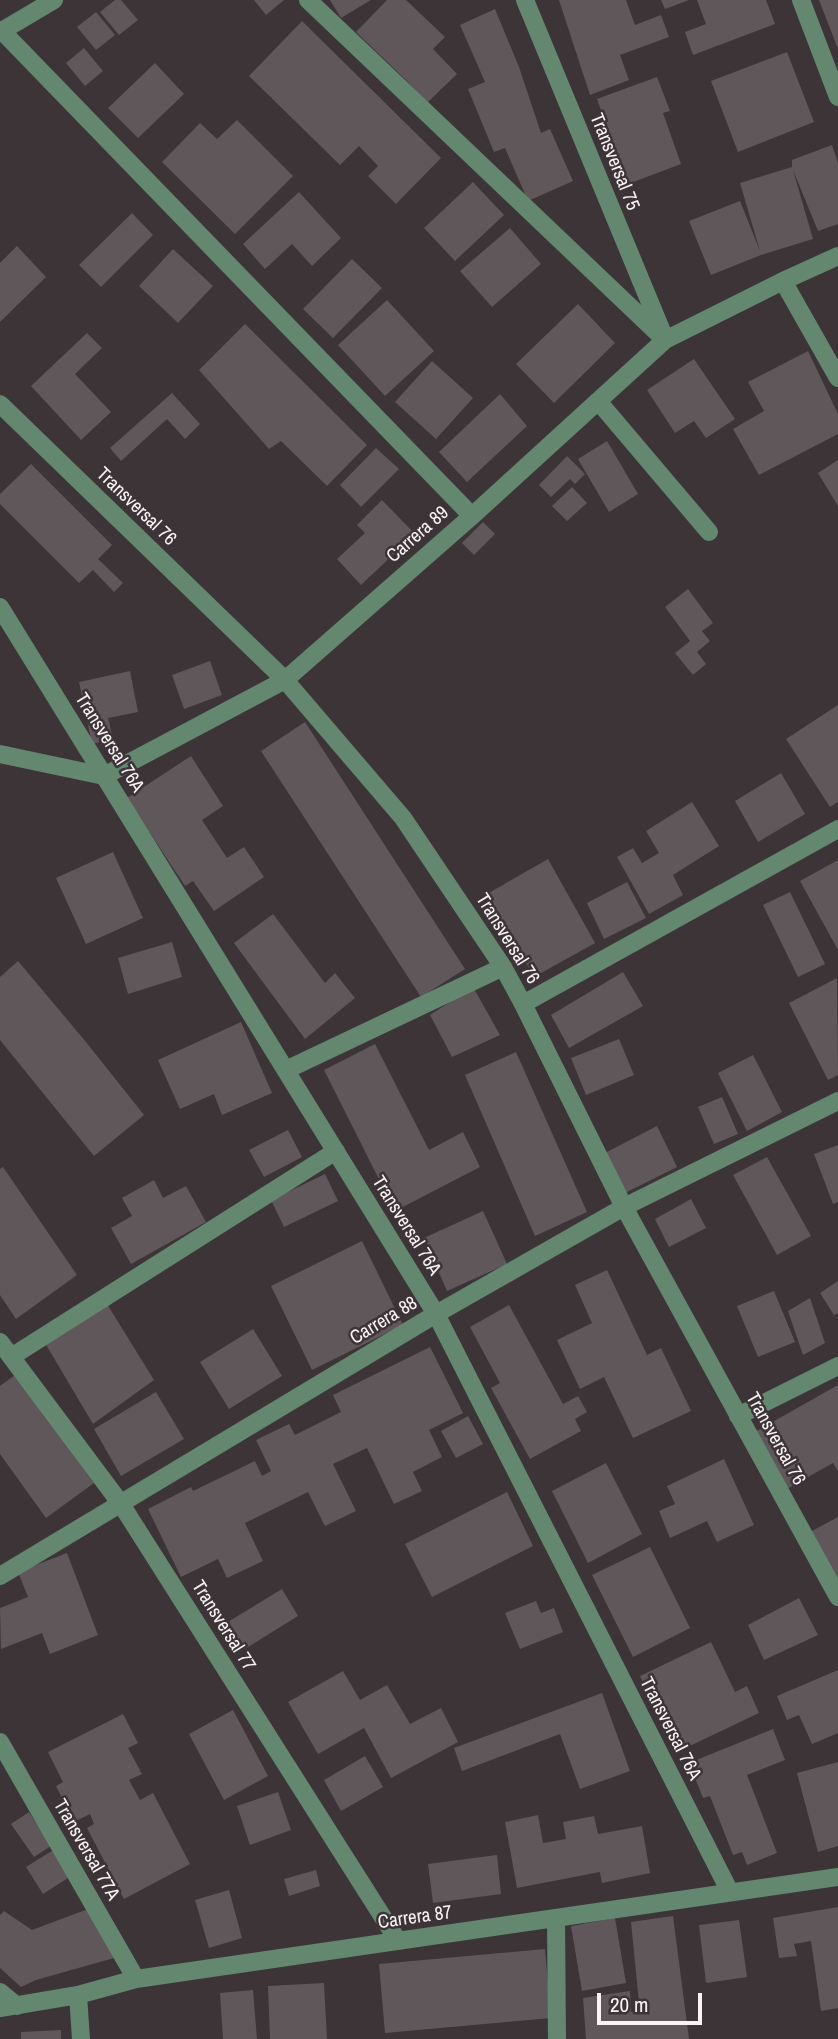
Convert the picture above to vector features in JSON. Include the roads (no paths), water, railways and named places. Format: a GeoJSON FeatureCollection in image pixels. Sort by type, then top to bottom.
{"type":"FeatureCollection","features":[{"type":"Feature","properties":{"kind":"street"},"geometry":{"type":"LineString","coordinates":[[54,0],[1,32],[471,516]]}},
{"type":"Feature","properties":{"kind":"street"},"geometry":{"type":"LineString","coordinates":[[308,0],[665,340]]}},
{"type":"Feature","properties":{"kind":"street","name":"Transversal 75"},"geometry":{"type":"LineString","coordinates":[[525,0],[665,340]]}},
{"type":"Feature","properties":{"kind":"street"},"geometry":{"type":"LineString","coordinates":[[801,0],[838,97]]}},
{"type":"Feature","properties":{"kind":"street","name":"Carrera 89"},"geometry":{"type":"LineString","coordinates":[[104,776],[285,680],[665,340],[838,256]]}},
{"type":"Feature","properties":{"kind":"street"},"geometry":{"type":"LineString","coordinates":[[783,281],[838,378]]}},
{"type":"Feature","properties":{"kind":"street"},"geometry":{"type":"LineString","coordinates":[[598,401],[709,532]]}},
{"type":"Feature","properties":{"kind":"street","name":"Transversal 76"},"geometry":{"type":"LineString","coordinates":[[0,404],[285,680],[402,818],[503,967],[624,1207],[838,1597]]}},
{"type":"Feature","properties":{"kind":"street","name":"Transversal 76A"},"geometry":{"type":"LineString","coordinates":[[0,607],[436,1314],[730,1892]]}},
{"type":"Feature","properties":{"kind":"street"},"geometry":{"type":"LineString","coordinates":[[0,754],[104,776]]}},
{"type":"Feature","properties":{"kind":"street"},"geometry":{"type":"LineString","coordinates":[[523,1004],[838,829]]}},
{"type":"Feature","properties":{"kind":"street"},"geometry":{"type":"LineString","coordinates":[[286,1070],[503,967]]}},
{"type":"Feature","properties":{"kind":"street","name":"Carrera 88"},"geometry":{"type":"LineString","coordinates":[[0,1576],[436,1314],[624,1207],[838,1101]]}},
{"type":"Feature","properties":{"kind":"street"},"geometry":{"type":"LineString","coordinates":[[11,1357],[336,1151]]}},
{"type":"Feature","properties":{"kind":"street","name":"Transversal 77"},"geometry":{"type":"LineString","coordinates":[[0,1342],[121,1504],[398,1941]]}},
{"type":"Feature","properties":{"kind":"street"},"geometry":{"type":"LineString","coordinates":[[738,1416],[838,1366]]}},
{"type":"Feature","properties":{"kind":"street","name":"Transversal 77A"},"geometry":{"type":"LineString","coordinates":[[0,1742],[136,1979]]}},
{"type":"Feature","properties":{"kind":"street","name":"Carrera 87"},"geometry":{"type":"LineString","coordinates":[[8,2007],[78,1995],[136,1979],[838,1877]]}},
{"type":"Feature","properties":{"kind":"street"},"geometry":{"type":"LineString","coordinates":[[556,1918],[557,2039]]}},
{"type":"Feature","properties":{"kind":"street"},"geometry":{"type":"LineString","coordinates":[[0,1992],[8,2007]]}},
{"type":"Feature","properties":{"kind":"street"},"geometry":{"type":"LineString","coordinates":[[78,1995],[81,2039]]}}]}
